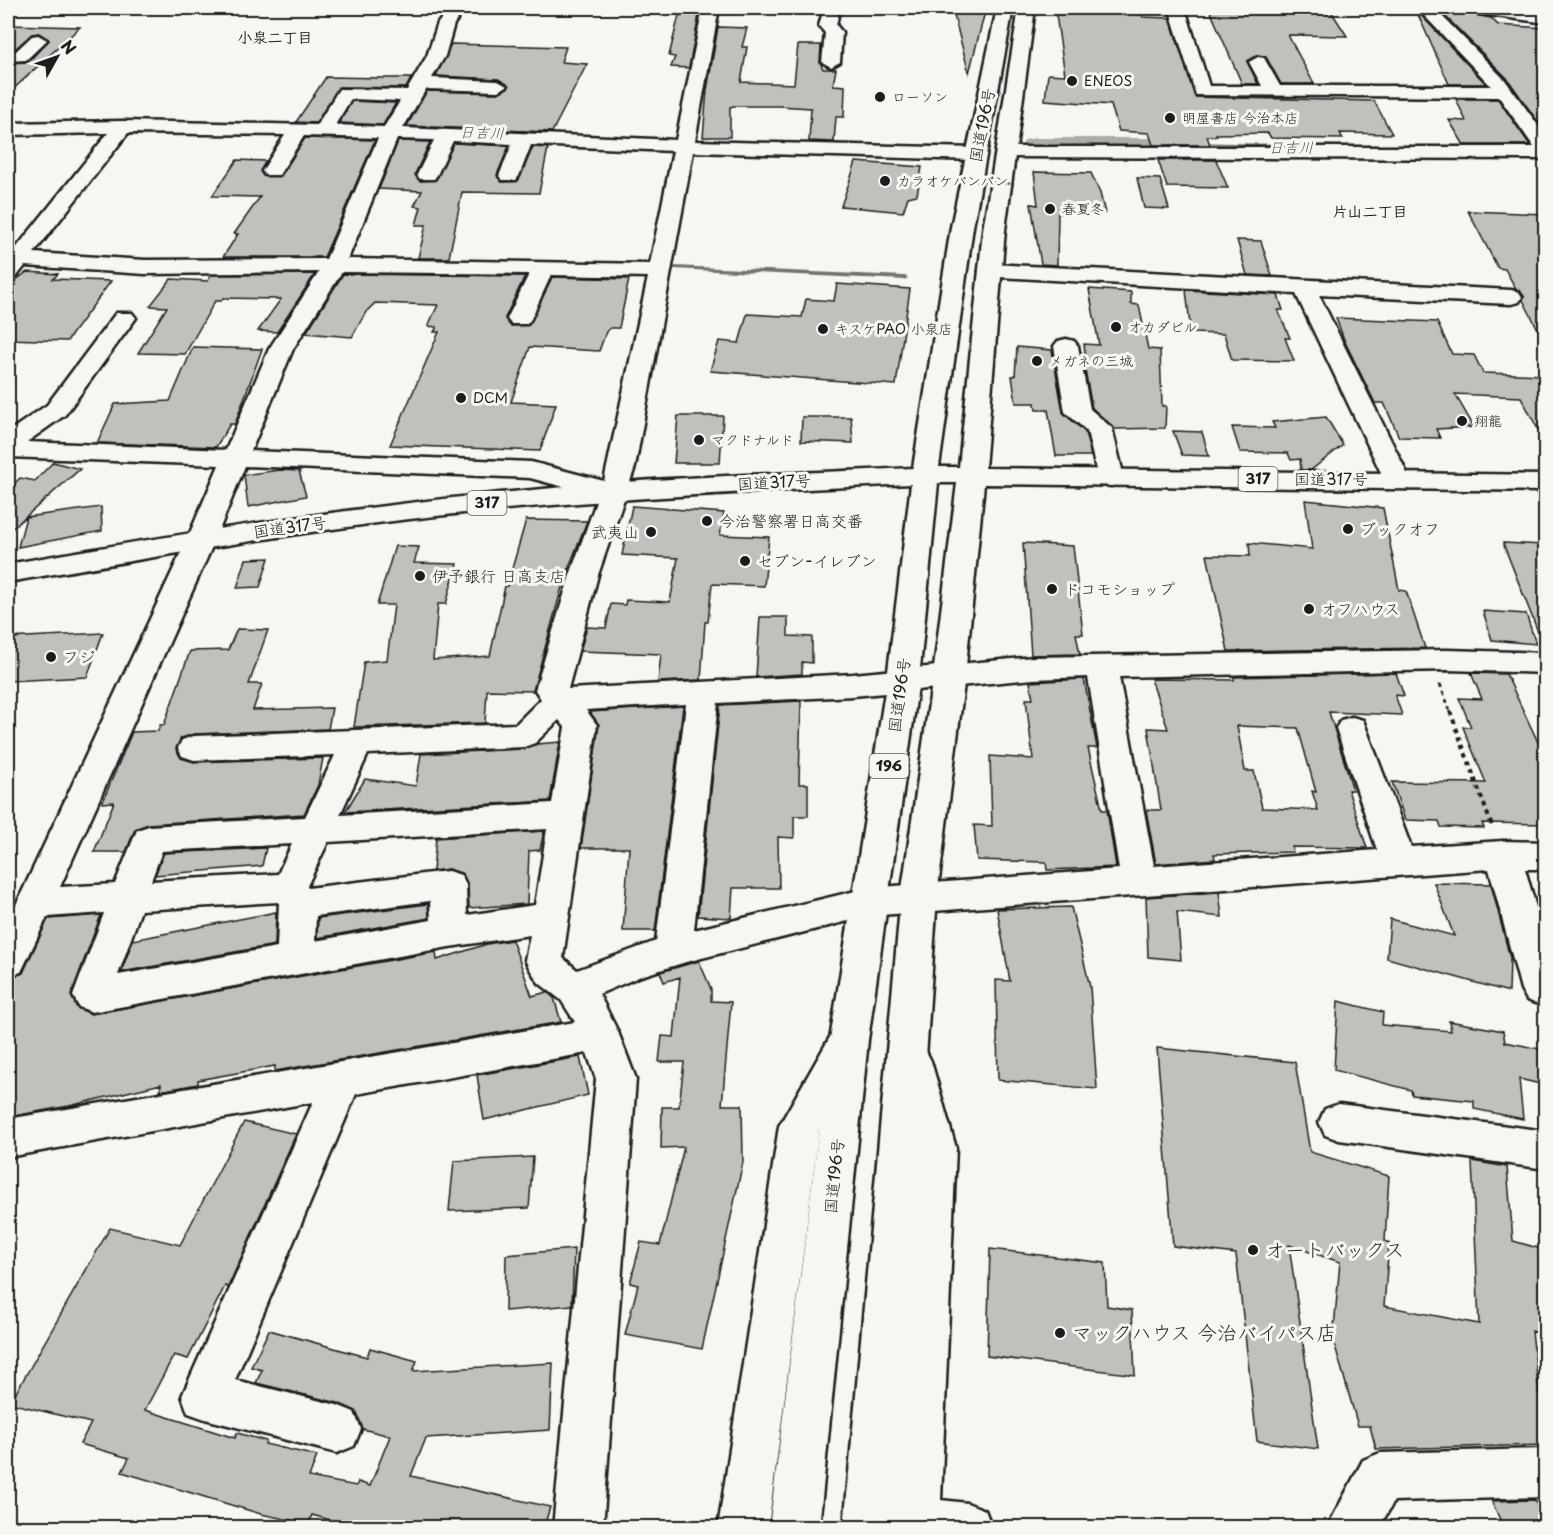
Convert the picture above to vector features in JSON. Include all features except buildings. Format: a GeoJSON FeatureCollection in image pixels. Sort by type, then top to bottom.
{"type":"FeatureCollection","features":[{"type":"Feature","properties":{"kind":"main road"},"geometry":{"type":"LineString","coordinates":[[8,961],[201,540],[281,349],[334,267],[391,132],[436,56],[446,23],[458,8]]}},
{"type":"Feature","properties":{"kind":"main road"},"geometry":{"type":"LineString","coordinates":[[578,1527],[616,1079],[599,1034],[573,988],[552,975],[544,960],[581,725],[551,690],[612,491],[622,467],[711,8]]}},
{"type":"Feature","properties":{"kind":"main road"},"geometry":{"type":"LineString","coordinates":[[831,62],[834,32],[828,26],[832,8]]}},
{"type":"Feature","properties":{"kind":"main road","name":"国道196号"},"geometry":{"type":"LineString","coordinates":[[900,1525],[935,1148],[907,1045],[919,896],[949,676],[971,478],[999,163],[1005,8]]}},
{"type":"Feature","properties":{"kind":"main road","name":"国道196号"},"geometry":{"type":"LineString","coordinates":[[794,1527],[849,1040],[903,679],[925,475],[962,227],[999,163],[1027,8]]}},
{"type":"Feature","properties":{"kind":"main road"},"geometry":{"type":"LineString","coordinates":[[1177,8],[1202,91],[1504,92]]}},
{"type":"Feature","properties":{"kind":"main road"},"geometry":{"type":"LineString","coordinates":[[1425,8],[1504,92],[1545,150]]}},
{"type":"Feature","properties":{"kind":"main road"},"geometry":{"type":"LineString","coordinates":[[1474,8],[1545,18]]}},
{"type":"Feature","properties":{"kind":"main road"},"geometry":{"type":"LineString","coordinates":[[8,56],[20,56],[38,40]]}},
{"type":"Feature","properties":{"kind":"main road"},"geometry":{"type":"LineString","coordinates":[[1258,62],[1274,92]]}},
{"type":"Feature","properties":{"kind":"main road"},"geometry":{"type":"LineString","coordinates":[[323,130],[345,93],[498,86]]}},
{"type":"Feature","properties":{"kind":"main road"},"geometry":{"type":"LineString","coordinates":[[8,129],[123,127],[391,132],[999,163],[1545,150]]}},
{"type":"Feature","properties":{"kind":"main road"},"geometry":{"type":"LineString","coordinates":[[12,263],[123,127]]}},
{"type":"Feature","properties":{"kind":"main road"},"geometry":{"type":"LineString","coordinates":[[272,171],[298,130]]}},
{"type":"Feature","properties":{"kind":"main road"},"geometry":{"type":"LineString","coordinates":[[427,175],[447,134]]}},
{"type":"Feature","properties":{"kind":"main road"},"geometry":{"type":"LineString","coordinates":[[509,176],[524,138]]}},
{"type":"Feature","properties":{"kind":"main road"},"geometry":{"type":"LineString","coordinates":[[12,263],[145,267],[410,265],[661,271]]}},
{"type":"Feature","properties":{"kind":"main road"},"geometry":{"type":"LineString","coordinates":[[519,320],[543,268]]}},
{"type":"Feature","properties":{"kind":"main road"},"geometry":{"type":"LineString","coordinates":[[990,272],[1511,297]]}},
{"type":"Feature","properties":{"kind":"main road"},"geometry":{"type":"LineString","coordinates":[[1304,288],[1397,479]]}},
{"type":"Feature","properties":{"kind":"main road"},"geometry":{"type":"LineString","coordinates":[[8,443],[56,410],[74,389],[123,318]]}},
{"type":"Feature","properties":{"kind":"main road"},"geometry":{"type":"LineString","coordinates":[[1066,346],[1078,412],[1099,428],[1111,478]]}},
{"type":"Feature","properties":{"kind":"main road"},"geometry":{"type":"LineString","coordinates":[[8,448],[531,470],[612,491]]}},
{"type":"Feature","properties":{"kind":"main road","name":"国道317号"},"geometry":{"type":"LineString","coordinates":[[8,573],[201,540],[400,512],[612,491],[925,475],[971,478],[1397,479],[1545,483]]}},
{"type":"Feature","properties":{"kind":"main road"},"geometry":{"type":"LineString","coordinates":[[194,748],[524,735],[560,700],[853,685],[1034,668],[1431,660],[1545,663]]}},
{"type":"Feature","properties":{"kind":"main road"},"geometry":{"type":"LineString","coordinates":[[1102,667],[1139,880]]}},
{"type":"Feature","properties":{"kind":"main road"},"geometry":{"type":"LineString","coordinates":[[673,951],[703,692]]}},
{"type":"Feature","properties":{"kind":"main road"},"geometry":{"type":"LineString","coordinates":[[1353,728],[1399,862]]}},
{"type":"Feature","properties":{"kind":"main road"},"geometry":{"type":"LineString","coordinates":[[295,960],[294,895],[317,828],[357,743]]}},
{"type":"Feature","properties":{"kind":"main road"},"geometry":{"type":"LineString","coordinates":[[551,917],[449,932],[92,996],[130,897],[148,839],[567,816]]}},
{"type":"Feature","properties":{"kind":"main road"},"geometry":{"type":"LineString","coordinates":[[573,988],[631,964],[673,951],[868,902],[919,896],[1503,854],[1545,856]]}},
{"type":"Feature","properties":{"kind":"main road"},"geometry":{"type":"LineString","coordinates":[[1503,854],[1540,989]]}},
{"type":"Feature","properties":{"kind":"main road"},"geometry":{"type":"LineString","coordinates":[[34,903],[130,897],[294,895],[448,885],[449,932]]}},
{"type":"Feature","properties":{"kind":"main road"},"geometry":{"type":"LineString","coordinates":[[8,1138],[599,1034]]}},
{"type":"Feature","properties":{"kind":"main road"},"geometry":{"type":"LineString","coordinates":[[743,1527],[799,1126],[849,1040]]}},
{"type":"Feature","properties":{"kind":"main road"},"geometry":{"type":"LineString","coordinates":[[337,1428],[205,1396],[343,1079]]}},
{"type":"Feature","properties":{"kind":"main road"},"geometry":{"type":"LineString","coordinates":[[1339,1122],[1545,1150]]}},
{"type":"Feature","properties":{"kind":"main road"},"geometry":{"type":"LineString","coordinates":[[1352,1527],[1380,1477],[1545,1473]]}},
{"type":"Feature","properties":{"kind":"main road"},"geometry":{"type":"LineString","coordinates":[[900,1525],[967,1527]]}},
{"type":"Feature","properties":{"kind":"path"},"geometry":{"type":"LineString","coordinates":[[956,180],[999,163]]}},
{"type":"Feature","properties":{"kind":"path"},"geometry":{"type":"LineString","coordinates":[[1431,660],[1503,854]]}},
{"type":"Feature","properties":{"kind":"shaded area"},"geometry":{"type":"Polygon","coordinates":[[[1152,142],[1381,147],[1055,147],[1054,143],[1152,142]]]}},
{"type":"Feature","properties":{"kind":"waterway","name":"日吉川"},"geometry":{"type":"LineString","coordinates":[[1036,147],[1163,147]]}},
{"type":"Feature","properties":{"kind":"waterway"},"geometry":{"type":"LineString","coordinates":[[675,268],[905,278]]}},
{"type":"Feature","properties":{"kind":"place","name":"ENEOS"},"geometry":{"type":"Point","coordinates":[1072,81]}},
{"type":"Feature","properties":{"kind":"place","name":"ローソン"},"geometry":{"type":"Point","coordinates":[880,97]}},
{"type":"Feature","properties":{"kind":"place","name":"明屋書店 今治本店"},"geometry":{"type":"Point","coordinates":[1170,118]}},
{"type":"Feature","properties":{"kind":"place","name":"カラオケバンバン"},"geometry":{"type":"Point","coordinates":[885,181]}},
{"type":"Feature","properties":{"kind":"place","name":"春夏冬"},"geometry":{"type":"Point","coordinates":[1050,209]}},
{"type":"Feature","properties":{"kind":"place","name":"オカダビル"},"geometry":{"type":"Point","coordinates":[1116,327]}},
{"type":"Feature","properties":{"kind":"place","name":"キスケPAO 小泉店"},"geometry":{"type":"Point","coordinates":[823,329]}},
{"type":"Feature","properties":{"kind":"place","name":"メガネの三城"},"geometry":{"type":"Point","coordinates":[1037,361]}},
{"type":"Feature","properties":{"kind":"place","name":"DCM"},"geometry":{"type":"Point","coordinates":[461,398]}},
{"type":"Feature","properties":{"kind":"place","name":"翔龍"},"geometry":{"type":"Point","coordinates":[1462,421]}},
{"type":"Feature","properties":{"kind":"place","name":"マクドナルド"},"geometry":{"type":"Point","coordinates":[699,440]}},
{"type":"Feature","properties":{"kind":"place","name":"今治警察署日高交番"},"geometry":{"type":"Point","coordinates":[707,521]}},
{"type":"Feature","properties":{"kind":"place","name":"ブックオフ"},"geometry":{"type":"Point","coordinates":[1348,529]}},
{"type":"Feature","properties":{"kind":"place","name":"武夷山"},"geometry":{"type":"Point","coordinates":[651,532]}},
{"type":"Feature","properties":{"kind":"place","name":"セブン-イレブン"},"geometry":{"type":"Point","coordinates":[745,561]}},
{"type":"Feature","properties":{"kind":"place","name":"伊予銀行 日高支店"},"geometry":{"type":"Point","coordinates":[420,576]}},
{"type":"Feature","properties":{"kind":"place","name":"ドコモショップ"},"geometry":{"type":"Point","coordinates":[1052,589]}},
{"type":"Feature","properties":{"kind":"place","name":"オフハウス"},"geometry":{"type":"Point","coordinates":[1309,609]}},
{"type":"Feature","properties":{"kind":"place","name":"フジ"},"geometry":{"type":"Point","coordinates":[51,657]}},
{"type":"Feature","properties":{"kind":"place","name":"オートバックス"},"geometry":{"type":"Point","coordinates":[1253,1250]}},
{"type":"Feature","properties":{"kind":"place","name":"マックハウス 今治バイパス店"},"geometry":{"type":"Point","coordinates":[1060,1333]}},
{"type":"Feature","properties":{"kind":"district","name":"小泉二丁目"},"geometry":{"type":"Point","coordinates":[275,38]}},
{"type":"Feature","properties":{"kind":"district","name":"片山二丁目"},"geometry":{"type":"Point","coordinates":[1370,212]}}]}
